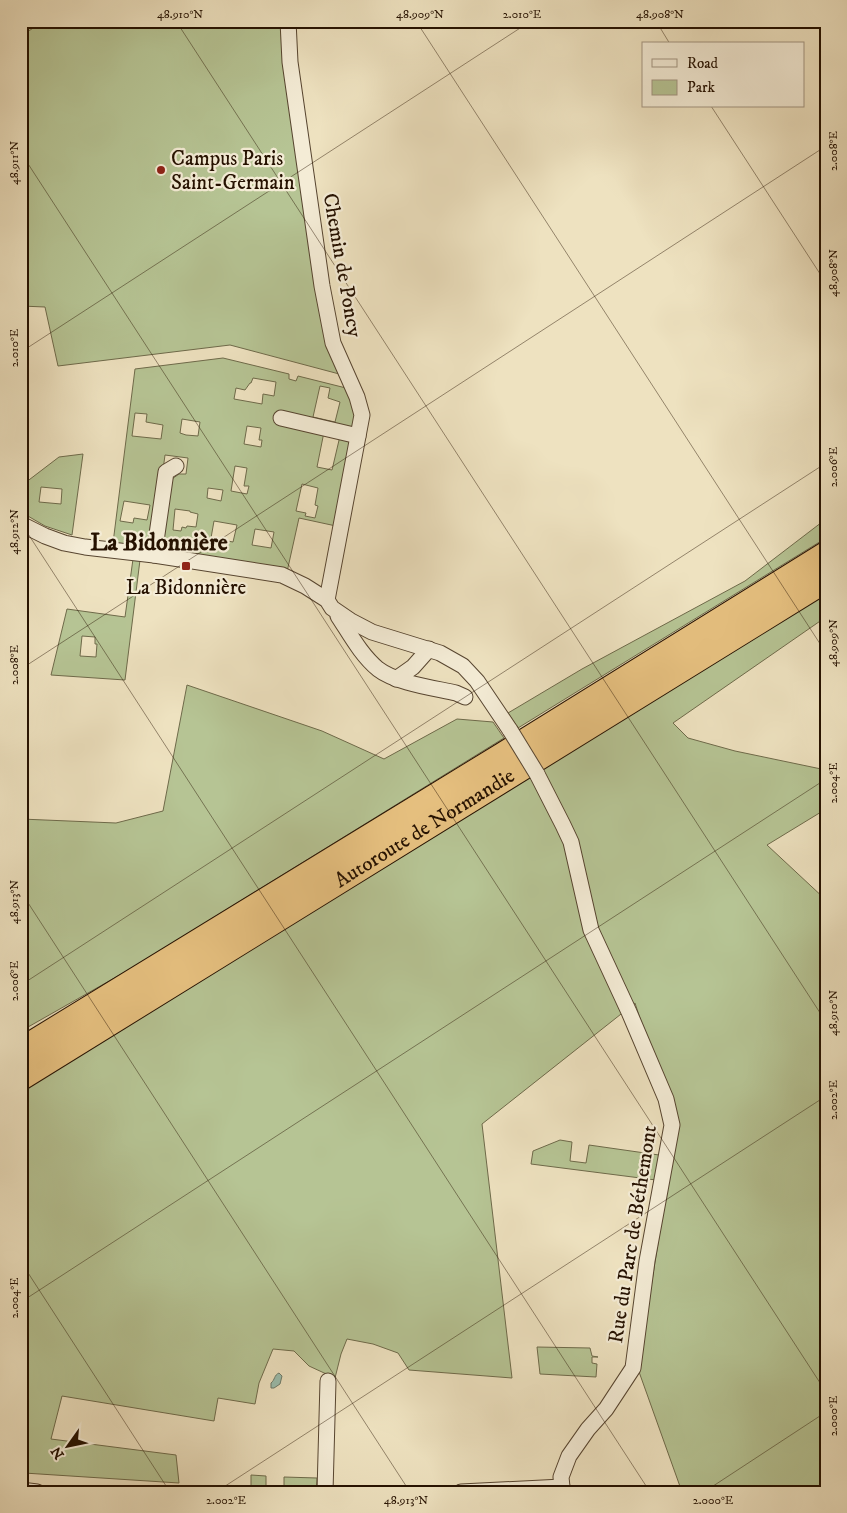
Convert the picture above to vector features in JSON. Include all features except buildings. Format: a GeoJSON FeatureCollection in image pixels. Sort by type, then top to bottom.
{"type":"FeatureCollection","features":[{"type":"Feature","properties":{"kind":"highway","name":"Autoroute de Normandie"},"geometry":{"type":"LineString","coordinates":[[21,1051],[826,555]]}},
{"type":"Feature","properties":{"kind":"highway","name":"Autoroute de Normandie"},"geometry":{"type":"LineString","coordinates":[[21,1077],[826,578]]}},
{"type":"Feature","properties":{"kind":"street","name":"Chemin de Poncy"},"geometry":{"type":"LineString","coordinates":[[288,21],[290,62],[322,286],[333,343],[357,397],[362,415],[330,604]]}},
{"type":"Feature","properties":{"kind":"street"},"geometry":{"type":"LineString","coordinates":[[281,418],[358,436]]}},
{"type":"Feature","properties":{"kind":"street"},"geometry":{"type":"LineString","coordinates":[[154,555],[166,472],[176,466]]}},
{"type":"Feature","properties":{"kind":"street","name":"Rue du Parc de Béthemont"},"geometry":{"type":"LineString","coordinates":[[21,524],[64,543],[282,575],[305,586],[351,621],[372,632],[440,653],[462,666],[477,681],[537,774],[571,842],[591,930],[666,1099],[672,1125],[647,1261],[633,1368],[570,1456],[561,1477],[564,1489]]}},
{"type":"Feature","properties":{"kind":"street"},"geometry":{"type":"LineString","coordinates":[[330,604],[368,659],[379,670],[396,678],[465,697]]}},
{"type":"Feature","properties":{"kind":"street"},"geometry":{"type":"LineString","coordinates":[[396,678],[413,667],[429,649]]}},
{"type":"Feature","properties":{"kind":"street"},"geometry":{"type":"LineString","coordinates":[[325,1492],[328,1382]]}},
{"type":"Feature","properties":{"kind":"street"},"geometry":{"type":"LineString","coordinates":[[461,1492],[564,1489]]}},
{"type":"Feature","properties":{"kind":"street"},"geometry":{"type":"LineString","coordinates":[[21,1490],[37,1492]]}},
{"type":"Feature","properties":{"kind":"green space","name":"Campus Paris Saint-Germain"},"geometry":{"type":"Polygon","coordinates":[[[21,21],[283,21],[343,375],[230,345],[58,366],[45,307],[21,306],[21,21]]]}},
{"type":"Feature","properties":{"kind":"green space"},"geometry":{"type":"Polygon","coordinates":[[[223,358],[289,374],[289,379],[296,381],[298,376],[350,389],[359,418],[355,432],[275,417],[280,426],[284,423],[324,432],[317,467],[332,470],[340,436],[354,439],[336,526],[299,518],[287,572],[160,550],[169,481],[179,474],[186,474],[188,458],[165,455],[154,538],[148,542],[147,548],[113,543],[135,369],[223,358]],[[253,378],[245,390],[236,388],[234,399],[262,404],[263,394],[274,396],[276,382],[253,378]],[[320,386],[313,417],[335,422],[340,402],[328,398],[330,388],[320,386]],[[135,413],[132,436],[161,439],[163,425],[146,422],[147,414],[135,413]],[[182,419],[180,433],[198,436],[200,422],[182,419]],[[247,426],[244,444],[261,447],[262,440],[259,440],[261,428],[247,426]],[[235,466],[231,491],[247,494],[249,486],[244,486],[247,468],[235,466]],[[302,484],[296,511],[306,513],[305,516],[315,518],[318,506],[315,505],[318,488],[302,484]],[[208,488],[207,498],[221,501],[223,490],[208,488]],[[124,501],[120,521],[133,523],[134,518],[147,520],[150,505],[124,501]],[[175,509],[173,530],[181,531],[182,527],[196,527],[198,514],[175,509]],[[214,521],[211,538],[233,542],[237,525],[214,521]],[[255,529],[252,545],[271,548],[274,532],[255,529]]]}},
{"type":"Feature","properties":{"kind":"green space"},"geometry":{"type":"Polygon","coordinates":[[[83,454],[72,535],[45,526],[21,512],[21,486],[59,457],[83,454]],[[41,487],[39,502],[61,504],[62,489],[41,487]]]}},
{"type":"Feature","properties":{"kind":"green space"},"geometry":{"type":"Polygon","coordinates":[[[826,519],[826,538],[518,728],[508,713],[582,669],[745,581],[826,519]]]}},
{"type":"Feature","properties":{"kind":"green space"},"geometry":{"type":"Polygon","coordinates":[[[133,559],[140,560],[125,680],[51,675],[67,609],[125,617],[133,559]],[[82,636],[80,656],[96,657],[97,644],[95,644],[95,637],[82,636]]]}},
{"type":"Feature","properties":{"kind":"green space"},"geometry":{"type":"Polygon","coordinates":[[[826,591],[826,617],[673,723],[688,738],[735,751],[826,770],[826,809],[767,845],[826,900],[826,1492],[682,1492],[638,1369],[676,1130],[635,1003],[482,1124],[512,1378],[409,1370],[398,1353],[373,1344],[347,1339],[335,1378],[309,1366],[294,1351],[273,1349],[259,1383],[255,1404],[218,1398],[214,1421],[62,1396],[51,1439],[176,1455],[179,1483],[24,1473],[23,1482],[21,1482],[21,1092],[543,769],[826,591]]]}},
{"type":"Feature","properties":{"kind":"green space"},"geometry":{"type":"Polygon","coordinates":[[[187,685],[322,731],[384,759],[457,719],[493,722],[504,738],[132,968],[21,1031],[21,819],[116,823],[163,811],[187,685]]]}},
{"type":"Feature","properties":{"kind":"green space"},"geometry":{"type":"Polygon","coordinates":[[[560,1140],[572,1142],[570,1161],[586,1163],[589,1145],[659,1155],[656,1180],[531,1164],[533,1151],[560,1140]]]}},
{"type":"Feature","properties":{"kind":"green space"},"geometry":{"type":"Polygon","coordinates":[[[537,1347],[590,1348],[592,1356],[598,1357],[592,1357],[592,1363],[597,1364],[596,1377],[540,1374],[537,1347]]]}},
{"type":"Feature","properties":{"kind":"green space"},"geometry":{"type":"Polygon","coordinates":[[[251,1475],[266,1476],[266,1492],[251,1492],[251,1475]]]}},
{"type":"Feature","properties":{"kind":"green space"},"geometry":{"type":"Polygon","coordinates":[[[284,1477],[317,1478],[316,1492],[278,1492],[278,1488],[284,1487],[284,1477]]]}},
{"type":"Feature","properties":{"kind":"shaded area"},"geometry":{"type":"Polygon","coordinates":[[[279,1373],[282,1376],[280,1384],[271,1388],[271,1383],[279,1373]]]}},
{"type":"Feature","properties":{"kind":"place","name":"Campus Paris Saint-Germain"},"geometry":{"type":"Point","coordinates":[161,170]}},
{"type":"Feature","properties":{"kind":"place","name":"La Bidonnière"},"geometry":{"type":"Point","coordinates":[186,566]}},
{"type":"Feature","properties":{"kind":"district","name":"La Bidonnière"},"geometry":{"type":"Point","coordinates":[159,542]}}]}
